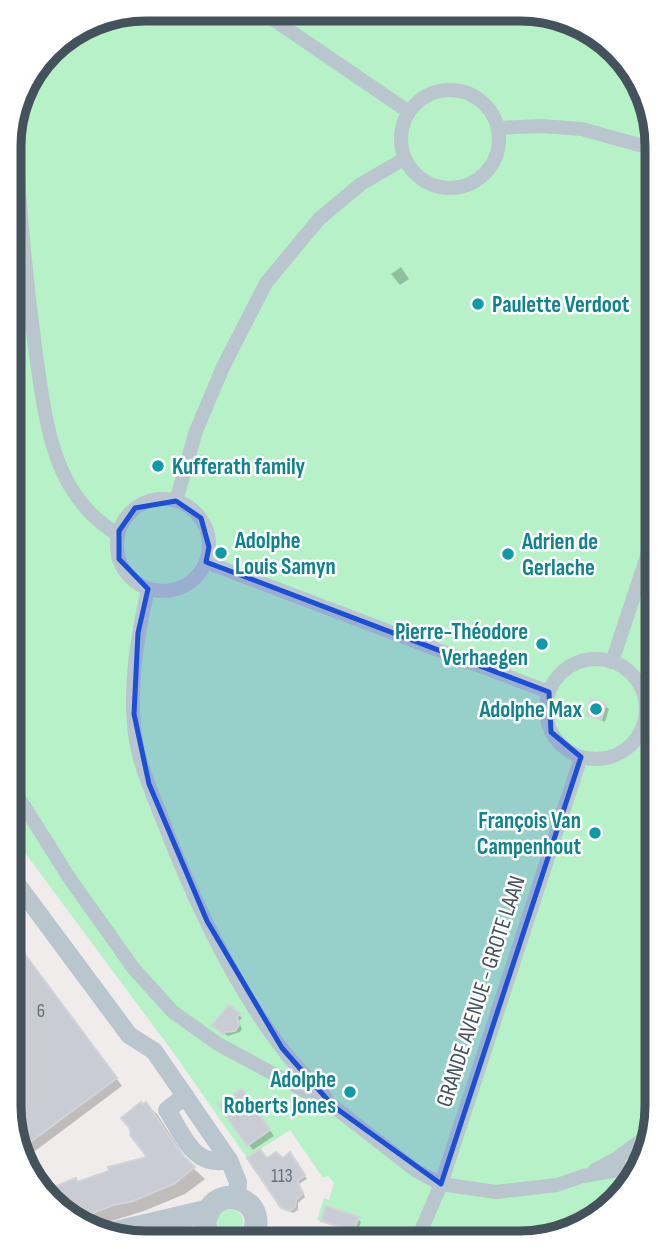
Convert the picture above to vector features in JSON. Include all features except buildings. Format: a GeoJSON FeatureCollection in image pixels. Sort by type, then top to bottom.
{"type":"FeatureCollection","features":[{"type":"Feature","properties":{"kind":"street"},"geometry":{"type":"LineString","coordinates":[[276,21],[409,111]]}},
{"type":"Feature","properties":{"kind":"street"},"geometry":{"type":"LineString","coordinates":[[459,91],[481,101],[492,113],[498,128],[496,158],[488,171],[477,181],[463,187],[434,186],[422,180],[404,159],[401,135],[409,111],[420,100],[435,92],[459,91]]}},
{"type":"Feature","properties":{"kind":"street"},"geometry":{"type":"LineString","coordinates":[[498,128],[541,126],[582,129],[645,147]]}},
{"type":"Feature","properties":{"kind":"street"},"geometry":{"type":"LineString","coordinates":[[176,501],[196,431],[223,367],[266,283],[319,219],[361,184],[404,159]]}},
{"type":"Feature","properties":{"kind":"street"},"geometry":{"type":"LineString","coordinates":[[21,213],[40,378],[59,463],[80,501],[96,520],[118,535]]}},
{"type":"Feature","properties":{"kind":"street"},"geometry":{"type":"LineString","coordinates":[[148,501],[176,501],[190,507],[201,518],[208,539],[206,562],[199,574],[188,584],[162,591],[148,589],[125,572],[119,559],[118,535],[125,518],[135,508],[148,501]]}},
{"type":"Feature","properties":{"kind":"street"},"geometry":{"type":"LineString","coordinates":[[206,562],[549,692]]}},
{"type":"Feature","properties":{"kind":"street"},"geometry":{"type":"LineString","coordinates":[[612,662],[645,562]]}},
{"type":"Feature","properties":{"kind":"street"},"geometry":{"type":"LineString","coordinates":[[148,589],[138,633],[134,714],[139,756],[149,784],[177,858],[246,994],[282,1048],[333,1106]]}},
{"type":"Feature","properties":{"kind":"street"},"geometry":{"type":"LineString","coordinates":[[645,705],[641,687],[634,676],[612,662],[592,660],[573,665],[562,673],[549,692],[546,705],[551,732],[569,751],[581,757],[607,758],[619,754],[645,733]]}},
{"type":"Feature","properties":{"kind":"street","name":"GRANDE AVENUE - GROTE LAAN"},"geometry":{"type":"LineString","coordinates":[[421,1231],[441,1184],[581,757]]}},
{"type":"Feature","properties":{"kind":"street"},"geometry":{"type":"LineString","coordinates":[[21,801],[70,879],[126,958],[173,1012],[218,1044],[333,1106],[415,1170],[441,1184],[496,1192],[557,1185],[583,1176],[616,1159],[639,1143]]}},
{"type":"Feature","properties":{"kind":"street"},"geometry":{"type":"LineString","coordinates":[[21,888],[129,1035],[154,1051],[185,1096],[167,1110],[197,1155],[207,1161],[219,1163],[229,1160],[238,1182],[237,1198]]}},
{"type":"Feature","properties":{"kind":"street"},"geometry":{"type":"LineString","coordinates":[[583,1176],[628,1168]]}},
{"type":"Feature","properties":{"kind":"street"},"geometry":{"type":"LineString","coordinates":[[128,1230],[208,1211],[219,1200],[237,1198],[249,1205],[254,1212],[255,1231]]}},
{"type":"Feature","properties":{"kind":"street"},"geometry":{"type":"LineString","coordinates":[[206,1231],[208,1211]]}},
{"type":"Feature","properties":{"kind":"highlighted area"},"geometry":{"type":"Polygon","coordinates":[[[176,501],[201,518],[209,547],[206,562],[549,692],[551,732],[581,757],[441,1184],[333,1106],[282,1048],[207,921],[149,784],[134,714],[138,633],[148,589],[119,559],[119,531],[135,508],[176,501]]]}},
{"type":"Feature","properties":{"kind":"green space"},"geometry":{"type":"Polygon","coordinates":[[[528,21],[560,28],[590,42],[624,76],[641,113],[644,130],[645,1114],[638,1146],[619,1182],[596,1205],[575,1218],[545,1229],[349,1231],[317,1220],[324,1198],[329,1200],[334,1183],[328,1176],[323,1178],[290,1130],[247,1158],[175,1055],[21,847],[21,146],[25,113],[30,98],[47,70],[70,47],[98,30],[121,23],[528,21]]]}},
{"type":"Feature","properties":{"kind":"green space"},"geometry":{"type":"Polygon","coordinates":[[[225,1210],[235,1210],[242,1217],[239,1231],[221,1231],[218,1227],[218,1217],[225,1210]]]}},
{"type":"Feature","properties":{"kind":"place","name":"Paulette Verdoot"},"geometry":{"type":"Point","coordinates":[478,304]}},
{"type":"Feature","properties":{"kind":"place","name":"Kufferath family"},"geometry":{"type":"Point","coordinates":[158,466]}},
{"type":"Feature","properties":{"kind":"place","name":"Adolphe Louis Samyn"},"geometry":{"type":"Point","coordinates":[221,553]}},
{"type":"Feature","properties":{"kind":"place","name":"Adrien de Gerlache"},"geometry":{"type":"Point","coordinates":[508,554]}},
{"type":"Feature","properties":{"kind":"place","name":"Pierre-Théodore Verhaegen"},"geometry":{"type":"Point","coordinates":[542,644]}},
{"type":"Feature","properties":{"kind":"place","name":"Adolphe Max"},"geometry":{"type":"Point","coordinates":[596,709]}},
{"type":"Feature","properties":{"kind":"place","name":"François Van Campenhout"},"geometry":{"type":"Point","coordinates":[595,833]}},
{"type":"Feature","properties":{"kind":"place","name":"Adolphe Roberts Jones"},"geometry":{"type":"Point","coordinates":[350,1092]}}]}
